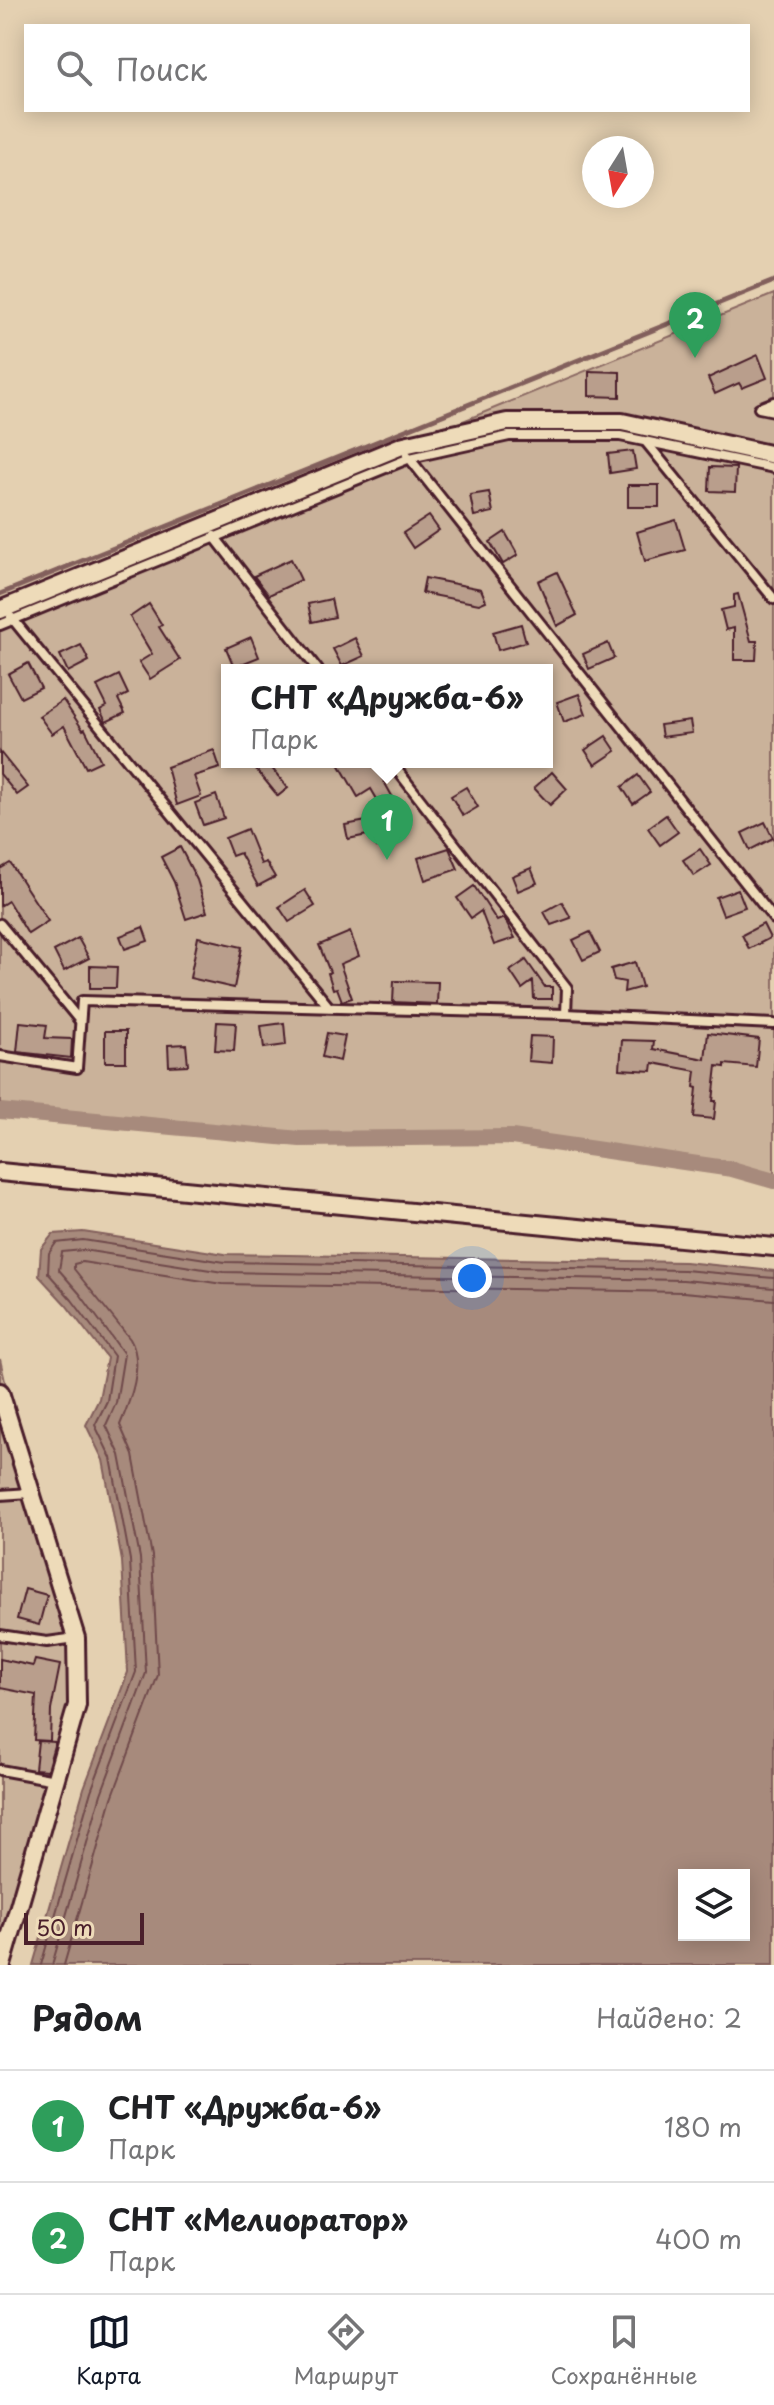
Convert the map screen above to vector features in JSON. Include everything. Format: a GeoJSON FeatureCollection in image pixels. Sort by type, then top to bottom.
{"type":"FeatureCollection","features":[{"type":"Feature","properties":{"kind":"street"},"geometry":{"type":"LineString","coordinates":[[4,616],[405,452],[507,422],[622,422],[774,455]]}},
{"type":"Feature","properties":{"kind":"street"},"geometry":{"type":"LineString","coordinates":[[0,1172],[774,1247]]}},
{"type":"Feature","properties":{"kind":"street"},"geometry":{"type":"LineString","coordinates":[[0,1392],[76,1638],[77,1705],[56,1780],[7,1921],[2,1965]]}},
{"type":"Feature","properties":{"kind":"lane"},"geometry":{"type":"LineString","coordinates":[[774,402],[759,408],[774,411]]}},
{"type":"Feature","properties":{"kind":"lane"},"geometry":{"type":"LineString","coordinates":[[774,468],[620,436],[509,436],[405,452],[774,919]]}},
{"type":"Feature","properties":{"kind":"lane"},"geometry":{"type":"LineString","coordinates":[[645,441],[774,599]]}},
{"type":"Feature","properties":{"kind":"lane"},"geometry":{"type":"LineString","coordinates":[[210,532],[313,664]]}},
{"type":"Feature","properties":{"kind":"lane"},"geometry":{"type":"LineString","coordinates":[[4,616],[329,1007]]}},
{"type":"Feature","properties":{"kind":"lane"},"geometry":{"type":"LineString","coordinates":[[396,768],[567,988],[566,1014]]}},
{"type":"Feature","properties":{"kind":"lane"},"geometry":{"type":"LineString","coordinates":[[0,924],[81,1022]]}},
{"type":"Feature","properties":{"kind":"lane"},"geometry":{"type":"LineString","coordinates":[[0,1056],[77,1068],[82,1001],[566,1014],[774,1024]]}},
{"type":"Feature","properties":{"kind":"lane"},"geometry":{"type":"LineString","coordinates":[[0,1495],[30,1493]]}},
{"type":"Feature","properties":{"kind":"lane"},"geometry":{"type":"LineString","coordinates":[[0,1635],[47,1642],[76,1638]]}},
{"type":"Feature","properties":{"kind":"lane"},"geometry":{"type":"LineString","coordinates":[[0,1770],[56,1780]]}},
{"type":"Feature","properties":{"kind":"shaded area"},"geometry":{"type":"Polygon","coordinates":[[[774,294],[774,1181],[732,1169],[512,1137],[300,1139],[0,1111],[0,610],[774,294]]]}},
{"type":"Feature","properties":{"kind":"shaded area"},"geometry":{"type":"Polygon","coordinates":[[[0,1359],[30,1493],[76,1638],[77,1705],[0,1965],[0,1359]]]}},
{"type":"Feature","properties":{"kind":"water"},"geometry":{"type":"Polygon","coordinates":[[[83,1232],[225,1254],[685,1262],[774,1271],[774,1965],[33,1965],[84,1788],[128,1672],[122,1561],[103,1460],[86,1425],[99,1399],[107,1358],[39,1276],[41,1249],[53,1234],[83,1232]]]}},
{"type":"Feature","properties":{"kind":"building"},"geometry":{"type":"Polygon","coordinates":[[[758,355],[767,378],[742,388],[739,383],[715,394],[708,378],[758,355]]]}},
{"type":"Feature","properties":{"kind":"building"},"geometry":{"type":"Polygon","coordinates":[[[589,371],[620,372],[620,397],[589,396],[589,371]]]}},
{"type":"Feature","properties":{"kind":"building"},"geometry":{"type":"Polygon","coordinates":[[[633,451],[636,469],[610,473],[608,454],[633,451]]]}},
{"type":"Feature","properties":{"kind":"building"},"geometry":{"type":"Polygon","coordinates":[[[710,467],[736,468],[735,492],[709,491],[710,467]]]}},
{"type":"Feature","properties":{"kind":"building"},"geometry":{"type":"Polygon","coordinates":[[[628,485],[659,485],[659,507],[628,507],[628,485]]]}},
{"type":"Feature","properties":{"kind":"building"},"geometry":{"type":"Polygon","coordinates":[[[489,492],[493,512],[474,516],[470,495],[489,492]]]}},
{"type":"Feature","properties":{"kind":"building"},"geometry":{"type":"Polygon","coordinates":[[[429,516],[439,530],[413,548],[403,533],[429,516]]]}},
{"type":"Feature","properties":{"kind":"building"},"geometry":{"type":"Polygon","coordinates":[[[676,520],[685,550],[645,561],[637,532],[676,520]]]}},
{"type":"Feature","properties":{"kind":"building"},"geometry":{"type":"Polygon","coordinates":[[[505,532],[518,555],[503,564],[490,542],[505,532]]]}},
{"type":"Feature","properties":{"kind":"building"},"geometry":{"type":"Polygon","coordinates":[[[291,559],[301,580],[269,595],[254,576],[291,559]]]}},
{"type":"Feature","properties":{"kind":"building"},"geometry":{"type":"Polygon","coordinates":[[[557,572],[577,615],[557,626],[538,581],[557,572]]]}},
{"type":"Feature","properties":{"kind":"building"},"geometry":{"type":"Polygon","coordinates":[[[425,578],[481,589],[486,601],[479,604],[422,593],[425,578]]]}},
{"type":"Feature","properties":{"kind":"building"},"geometry":{"type":"Polygon","coordinates":[[[738,594],[751,641],[757,641],[756,660],[734,660],[734,628],[726,630],[721,610],[734,607],[734,595],[738,594]]]}},
{"type":"Feature","properties":{"kind":"building"},"geometry":{"type":"Polygon","coordinates":[[[331,599],[335,617],[312,622],[308,604],[331,599]]]}},
{"type":"Feature","properties":{"kind":"building"},"geometry":{"type":"Polygon","coordinates":[[[149,604],[180,660],[150,679],[139,662],[152,654],[130,617],[149,604]]]}},
{"type":"Feature","properties":{"kind":"building"},"geometry":{"type":"Polygon","coordinates":[[[521,624],[526,642],[498,650],[493,632],[521,624]]]}},
{"type":"Feature","properties":{"kind":"building"},"geometry":{"type":"Polygon","coordinates":[[[251,637],[259,657],[233,664],[226,648],[251,637]]]}},
{"type":"Feature","properties":{"kind":"building"},"geometry":{"type":"Polygon","coordinates":[[[355,638],[364,656],[341,664],[333,649],[355,638]]]}},
{"type":"Feature","properties":{"kind":"building"},"geometry":{"type":"Polygon","coordinates":[[[608,643],[614,658],[589,669],[583,654],[608,643]]]}},
{"type":"Feature","properties":{"kind":"building"},"geometry":{"type":"Polygon","coordinates":[[[81,645],[89,661],[68,672],[60,655],[81,645]]]}},
{"type":"Feature","properties":{"kind":"building"},"geometry":{"type":"Polygon","coordinates":[[[28,663],[41,688],[21,698],[8,674],[28,663]]]}},
{"type":"Feature","properties":{"kind":"building"},"geometry":{"type":"Polygon","coordinates":[[[119,675],[128,694],[118,699],[125,713],[106,722],[100,710],[107,706],[97,686],[119,675]]]}},
{"type":"Feature","properties":{"kind":"building"},"geometry":{"type":"Polygon","coordinates":[[[579,694],[586,714],[564,722],[557,702],[579,694]]]}},
{"type":"Feature","properties":{"kind":"building"},"geometry":{"type":"Polygon","coordinates":[[[63,700],[85,729],[101,761],[86,768],[64,726],[52,734],[39,716],[63,700]]]}},
{"type":"Feature","properties":{"kind":"building"},"geometry":{"type":"Polygon","coordinates":[[[690,721],[692,733],[662,737],[660,725],[690,721]]]}},
{"type":"Feature","properties":{"kind":"building"},"geometry":{"type":"Polygon","coordinates":[[[606,736],[616,751],[595,765],[585,750],[606,736]]]}},
{"type":"Feature","properties":{"kind":"building"},"geometry":{"type":"Polygon","coordinates":[[[214,750],[220,768],[194,776],[201,796],[177,805],[167,767],[214,750]]]}},
{"type":"Feature","properties":{"kind":"building"},"geometry":{"type":"Polygon","coordinates":[[[0,752],[28,787],[17,795],[0,774],[0,752]]]}},
{"type":"Feature","properties":{"kind":"building"},"geometry":{"type":"Polygon","coordinates":[[[255,768],[272,768],[288,788],[278,796],[255,768]]]}},
{"type":"Feature","properties":{"kind":"building"},"geometry":{"type":"Polygon","coordinates":[[[341,768],[376,768],[396,803],[384,811],[371,789],[358,797],[341,768]]]}},
{"type":"Feature","properties":{"kind":"building"},"geometry":{"type":"Polygon","coordinates":[[[552,772],[567,789],[550,805],[534,788],[552,772]]]}},
{"type":"Feature","properties":{"kind":"building"},"geometry":{"type":"Polygon","coordinates":[[[638,775],[650,792],[633,804],[622,787],[638,775]]]}},
{"type":"Feature","properties":{"kind":"building"},"geometry":{"type":"Polygon","coordinates":[[[466,787],[478,807],[463,816],[451,796],[466,787]]]}},
{"type":"Feature","properties":{"kind":"building"},"geometry":{"type":"Polygon","coordinates":[[[216,795],[224,818],[203,825],[195,803],[216,795]]]}},
{"type":"Feature","properties":{"kind":"building"},"geometry":{"type":"Polygon","coordinates":[[[666,815],[678,832],[660,845],[648,828],[666,815]]]}},
{"type":"Feature","properties":{"kind":"building"},"geometry":{"type":"Polygon","coordinates":[[[388,817],[395,842],[376,847],[372,834],[348,839],[345,825],[388,817]]]}},
{"type":"Feature","properties":{"kind":"building"},"geometry":{"type":"Polygon","coordinates":[[[765,822],[773,838],[750,850],[742,833],[765,822]]]}},
{"type":"Feature","properties":{"kind":"building"},"geometry":{"type":"Polygon","coordinates":[[[247,829],[261,864],[266,862],[275,877],[258,886],[240,853],[232,856],[225,838],[247,829]]]}},
{"type":"Feature","properties":{"kind":"building"},"geometry":{"type":"Polygon","coordinates":[[[180,847],[197,880],[207,912],[186,919],[174,882],[161,857],[180,847]]]}},
{"type":"Feature","properties":{"kind":"building"},"geometry":{"type":"Polygon","coordinates":[[[449,848],[458,869],[425,880],[418,858],[449,848]]]}},
{"type":"Feature","properties":{"kind":"building"},"geometry":{"type":"Polygon","coordinates":[[[700,849],[711,865],[694,876],[683,860],[700,849]]]}},
{"type":"Feature","properties":{"kind":"building"},"geometry":{"type":"Polygon","coordinates":[[[10,863],[48,921],[28,934],[8,901],[0,906],[0,869],[10,863]]]}},
{"type":"Feature","properties":{"kind":"building"},"geometry":{"type":"Polygon","coordinates":[[[531,868],[537,883],[518,891],[512,876],[531,868]]]}},
{"type":"Feature","properties":{"kind":"building"},"geometry":{"type":"Polygon","coordinates":[[[474,886],[497,921],[504,918],[515,938],[494,945],[481,911],[471,918],[457,898],[474,886]]]}},
{"type":"Feature","properties":{"kind":"building"},"geometry":{"type":"Polygon","coordinates":[[[738,889],[745,907],[723,915],[716,897],[738,889]]]}},
{"type":"Feature","properties":{"kind":"building"},"geometry":{"type":"Polygon","coordinates":[[[305,890],[315,906],[289,922],[279,907],[305,890]]]}},
{"type":"Feature","properties":{"kind":"building"},"geometry":{"type":"Polygon","coordinates":[[[562,902],[571,918],[551,925],[544,912],[562,902]]]}},
{"type":"Feature","properties":{"kind":"building"},"geometry":{"type":"Polygon","coordinates":[[[763,924],[770,938],[749,949],[742,935],[763,924]]]}},
{"type":"Feature","properties":{"kind":"building"},"geometry":{"type":"Polygon","coordinates":[[[143,927],[148,941],[125,949],[120,936],[143,927]]]}},
{"type":"Feature","properties":{"kind":"building"},"geometry":{"type":"Polygon","coordinates":[[[350,932],[359,956],[340,964],[352,998],[342,1001],[337,988],[333,989],[319,945],[350,932]]]}},
{"type":"Feature","properties":{"kind":"building"},"geometry":{"type":"Polygon","coordinates":[[[590,932],[600,952],[583,960],[573,940],[590,932]]]}},
{"type":"Feature","properties":{"kind":"building"},"geometry":{"type":"Polygon","coordinates":[[[198,937],[242,947],[234,988],[190,978],[198,937]]]}},
{"type":"Feature","properties":{"kind":"building"},"geometry":{"type":"Polygon","coordinates":[[[78,938],[89,958],[64,971],[54,951],[78,938]]]}},
{"type":"Feature","properties":{"kind":"building"},"geometry":{"type":"Polygon","coordinates":[[[526,960],[545,987],[552,987],[552,999],[534,999],[533,981],[522,989],[510,971],[526,960]]]}},
{"type":"Feature","properties":{"kind":"building"},"geometry":{"type":"Polygon","coordinates":[[[635,962],[642,987],[624,992],[625,982],[614,980],[611,969],[635,962]]]}},
{"type":"Feature","properties":{"kind":"building"},"geometry":{"type":"Polygon","coordinates":[[[90,966],[117,967],[116,988],[90,988],[90,966]]]}},
{"type":"Feature","properties":{"kind":"building"},"geometry":{"type":"Polygon","coordinates":[[[394,981],[438,982],[437,1004],[393,1002],[394,981]]]}},
{"type":"Feature","properties":{"kind":"building"},"geometry":{"type":"Polygon","coordinates":[[[20,1022],[47,1025],[45,1038],[72,1039],[71,1058],[17,1052],[20,1022]]]}},
{"type":"Feature","properties":{"kind":"building"},"geometry":{"type":"Polygon","coordinates":[[[217,1022],[236,1023],[234,1051],[215,1050],[217,1022]]]}},
{"type":"Feature","properties":{"kind":"building"},"geometry":{"type":"Polygon","coordinates":[[[284,1023],[286,1045],[264,1048],[261,1026],[284,1023]]]}},
{"type":"Feature","properties":{"kind":"building"},"geometry":{"type":"Polygon","coordinates":[[[105,1031],[126,1031],[126,1062],[105,1062],[105,1031]]]}},
{"type":"Feature","properties":{"kind":"building"},"geometry":{"type":"Polygon","coordinates":[[[327,1033],[345,1036],[340,1061],[322,1057],[327,1033]]]}},
{"type":"Feature","properties":{"kind":"building"},"geometry":{"type":"Polygon","coordinates":[[[708,1033],[759,1039],[756,1067],[717,1066],[714,1119],[694,1117],[696,1071],[653,1063],[652,1071],[620,1069],[622,1040],[654,1041],[653,1049],[705,1059],[708,1033]]]}},
{"type":"Feature","properties":{"kind":"building"},"geometry":{"type":"Polygon","coordinates":[[[530,1036],[553,1037],[552,1063],[528,1061],[530,1036]]]}},
{"type":"Feature","properties":{"kind":"building"},"geometry":{"type":"Polygon","coordinates":[[[186,1044],[188,1065],[169,1066],[168,1045],[186,1044]]]}},
{"type":"Feature","properties":{"kind":"building"},"geometry":{"type":"Polygon","coordinates":[[[25,1589],[47,1595],[39,1625],[17,1619],[25,1589]]]}},
{"type":"Feature","properties":{"kind":"building"},"geometry":{"type":"Polygon","coordinates":[[[0,1659],[33,1666],[35,1660],[60,1665],[51,1710],[50,1741],[34,1740],[36,1695],[0,1688],[0,1659]]]}},
{"type":"Feature","properties":{"kind":"building"},"geometry":{"type":"Polygon","coordinates":[[[38,1741],[55,1742],[47,1770],[35,1769],[38,1741]]]}},
{"type":"Feature","properties":{"kind":"waterway"},"geometry":{"type":"LineString","coordinates":[[0,594],[774,281]]}},
{"type":"Feature","properties":{"kind":"waterway"},"geometry":{"type":"LineString","coordinates":[[0,1111],[300,1139],[512,1137],[732,1169],[774,1181]]}},
{"type":"Feature","properties":{"kind":"place","name":"СНТ «Мелиоратор»"},"geometry":{"type":"Point","coordinates":[695,358]}},
{"type":"Feature","properties":{"kind":"place","name":"СНТ «Дружба-6»"},"geometry":{"type":"Point","coordinates":[387,860]}}]}
